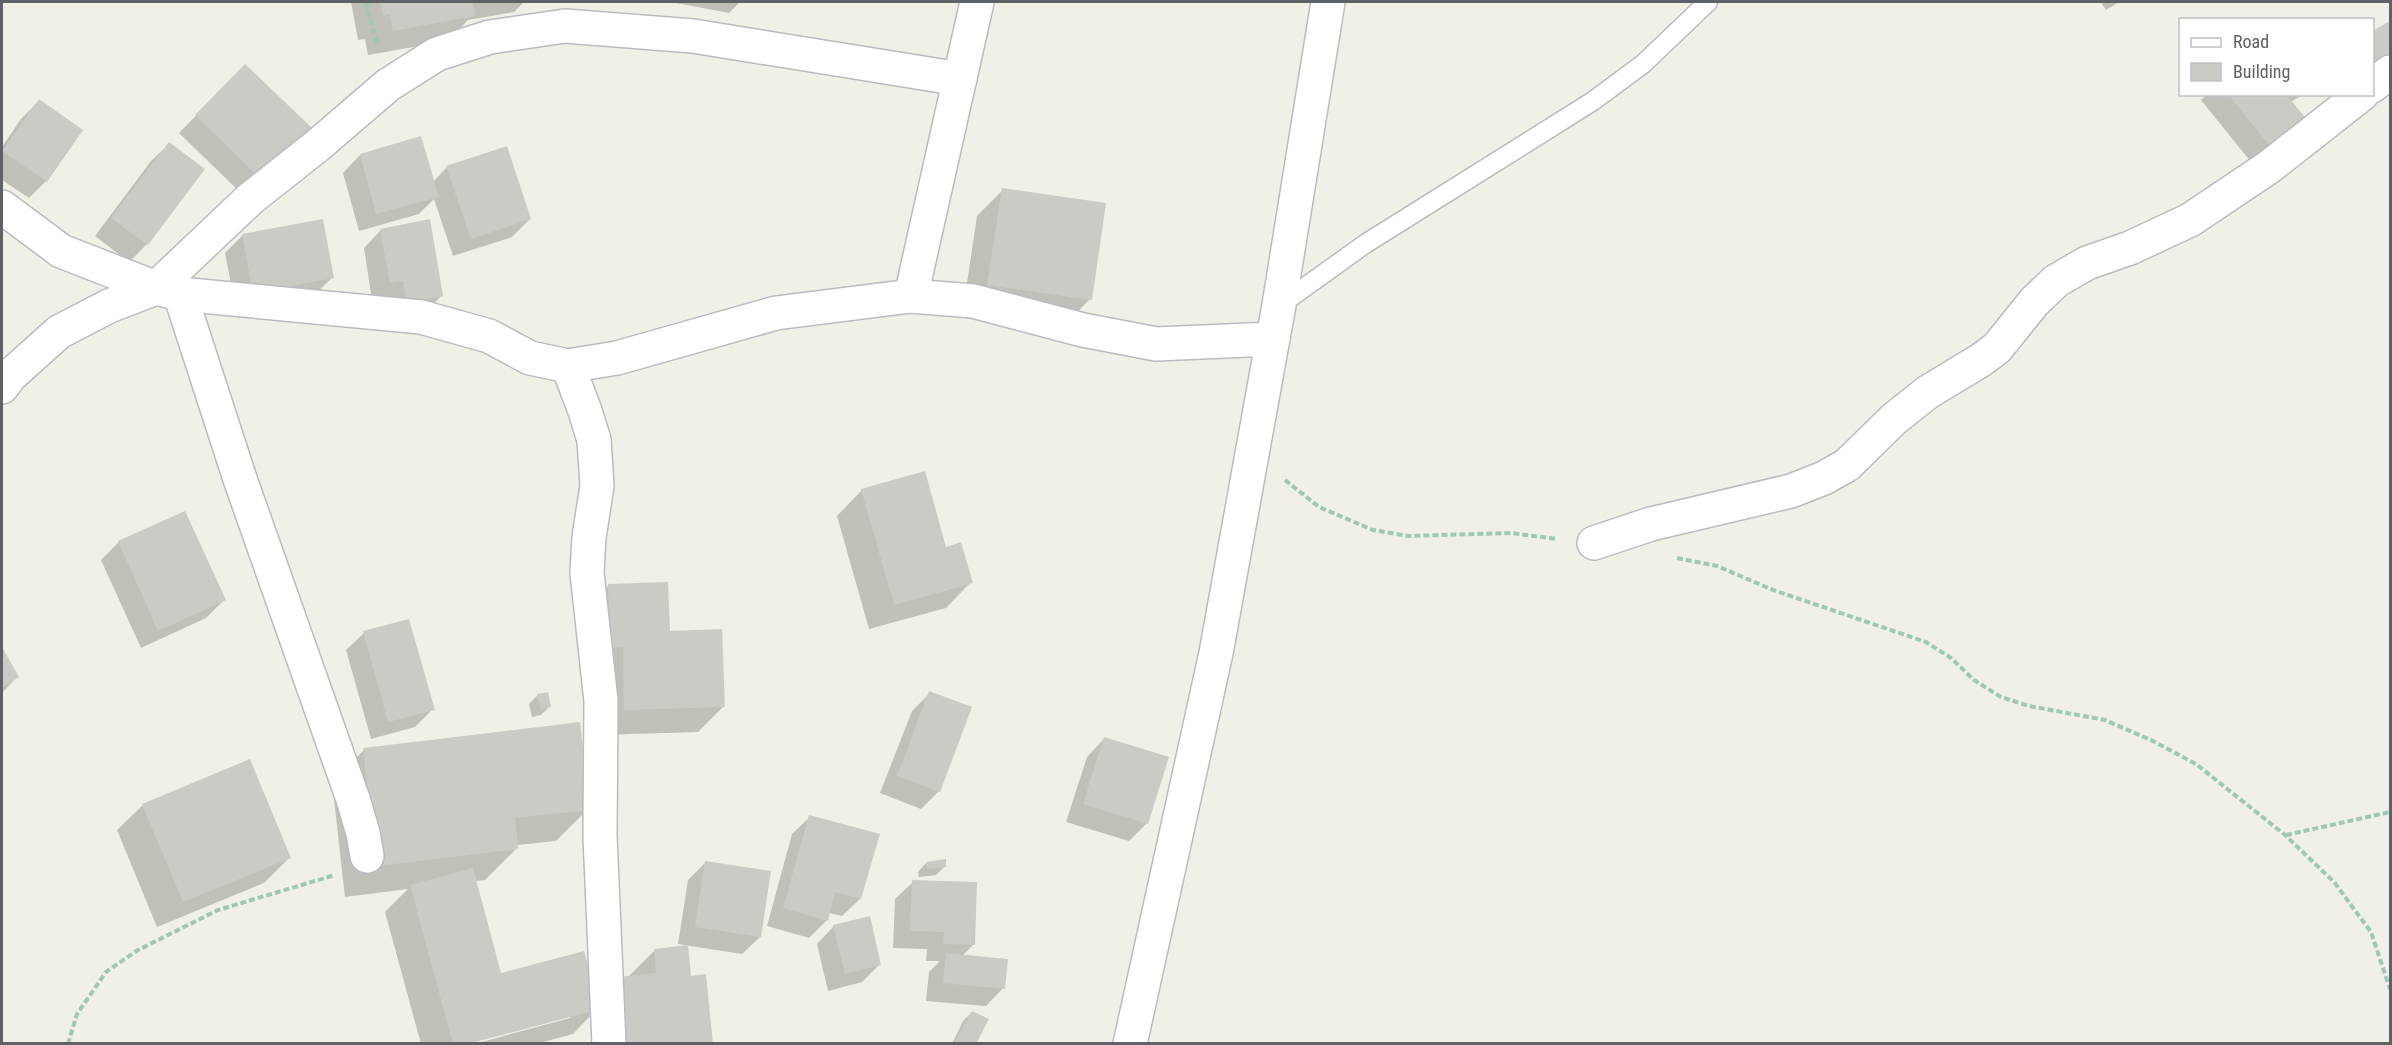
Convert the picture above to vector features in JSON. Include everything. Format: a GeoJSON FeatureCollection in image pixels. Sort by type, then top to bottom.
{"type":"FeatureCollection","features":[{"type":"Feature","properties":{"kind":"street"},"geometry":{"type":"LineString","coordinates":[[912,296],[977,2]]}},
{"type":"Feature","properties":{"kind":"street"},"geometry":{"type":"LineString","coordinates":[[1130,1044],[1216,653],[1279,305],[1328,2]]}},
{"type":"Feature","properties":{"kind":"street"},"geometry":{"type":"LineString","coordinates":[[2,387],[10,376],[59,332],[109,306],[168,291],[250,199],[317,146],[388,85],[437,54],[490,37],[565,26],[693,36],[960,79]]}},
{"type":"Feature","properties":{"kind":"street"},"geometry":{"type":"LineString","coordinates":[[2374,85],[2391,72]]}},
{"type":"Feature","properties":{"kind":"street"},"geometry":{"type":"LineString","coordinates":[[1594,543],[1651,524],[1791,491],[1824,478],[1847,465],[1894,419],[1928,392],[1997,348],[2034,302],[2056,281],[2087,263],[2130,249],[2190,220],[2269,167],[2359,96]]}},
{"type":"Feature","properties":{"kind":"street"},"geometry":{"type":"LineString","coordinates":[[2,207],[62,251],[168,291],[421,317],[489,336],[530,358],[568,366],[617,358],[776,313],[912,296],[973,302],[1083,330],[1156,344],[1273,339]]}},
{"type":"Feature","properties":{"kind":"street"},"geometry":{"type":"LineString","coordinates":[[168,291],[240,478],[353,799],[367,855]]}},
{"type":"Feature","properties":{"kind":"street"},"geometry":{"type":"LineString","coordinates":[[568,366],[594,440],[597,486],[589,537],[587,573],[601,701],[600,836],[609,1044]]}},
{"type":"Feature","properties":{"kind":"lane"},"geometry":{"type":"LineString","coordinates":[[1279,305],[1365,244],[1593,101],[1642,64],[1708,2]]}},
{"type":"Feature","properties":{"kind":"path"},"geometry":{"type":"LineString","coordinates":[[366,2],[388,85]]}},
{"type":"Feature","properties":{"kind":"path"},"geometry":{"type":"LineString","coordinates":[[1252,453],[1319,507],[1372,530],[1409,536],[1511,533],[1594,543]]}},
{"type":"Feature","properties":{"kind":"path"},"geometry":{"type":"LineString","coordinates":[[1674,557],[1717,566],[1773,590],[1926,642],[1952,658],[1974,680],[2001,697],[2029,706],[2105,720],[2153,741],[2196,764],[2286,835],[2334,882],[2356,910],[2376,943],[2391,989]]}},
{"type":"Feature","properties":{"kind":"path"},"geometry":{"type":"LineString","coordinates":[[2286,835],[2391,812]]}},
{"type":"Feature","properties":{"kind":"path"},"geometry":{"type":"LineString","coordinates":[[68,1044],[77,1014],[106,972],[138,950],[218,910],[347,871],[367,855]]}},
{"type":"Feature","properties":{"kind":"building"},"geometry":{"type":"Polygon","coordinates":[[[380,2],[473,2],[475,16],[393,31],[390,14],[383,16],[380,2]]]}},
{"type":"Feature","properties":{"kind":"building"},"geometry":{"type":"Polygon","coordinates":[[[2390,21],[2390,53],[2374,62],[2374,30],[2390,21]]]}},
{"type":"Feature","properties":{"kind":"building"},"geometry":{"type":"Polygon","coordinates":[[[245,64],[312,128],[261,179],[195,115],[245,64]]]}},
{"type":"Feature","properties":{"kind":"building"},"geometry":{"type":"Polygon","coordinates":[[[2230,96],[2288,96],[2313,127],[2278,156],[2230,96]]]}},
{"type":"Feature","properties":{"kind":"building"},"geometry":{"type":"Polygon","coordinates":[[[39,99],[83,130],[47,182],[2,151],[39,99]]]}},
{"type":"Feature","properties":{"kind":"building"},"geometry":{"type":"Polygon","coordinates":[[[421,136],[439,197],[376,214],[360,154],[421,136]]]}},
{"type":"Feature","properties":{"kind":"building"},"geometry":{"type":"Polygon","coordinates":[[[169,142],[205,169],[148,245],[111,218],[169,142]]]}},
{"type":"Feature","properties":{"kind":"building"},"geometry":{"type":"Polygon","coordinates":[[[507,146],[531,219],[471,239],[446,166],[507,146]]]}},
{"type":"Feature","properties":{"kind":"building"},"geometry":{"type":"Polygon","coordinates":[[[1002,188],[1106,203],[1092,300],[987,285],[1002,188]]]}},
{"type":"Feature","properties":{"kind":"building"},"geometry":{"type":"Polygon","coordinates":[[[323,219],[334,278],[253,293],[242,234],[323,219]]]}},
{"type":"Feature","properties":{"kind":"building"},"geometry":{"type":"Polygon","coordinates":[[[430,219],[443,296],[407,303],[403,281],[390,283],[380,229],[430,219]]]}},
{"type":"Feature","properties":{"kind":"building"},"geometry":{"type":"Polygon","coordinates":[[[925,471],[946,547],[961,542],[973,583],[894,605],[861,489],[925,471]]]}},
{"type":"Feature","properties":{"kind":"building"},"geometry":{"type":"Polygon","coordinates":[[[185,511],[226,600],[158,631],[118,541],[185,511]]]}},
{"type":"Feature","properties":{"kind":"building"},"geometry":{"type":"Polygon","coordinates":[[[668,582],[670,631],[722,629],[725,707],[624,710],[623,647],[610,648],[608,584],[668,582]]]}},
{"type":"Feature","properties":{"kind":"building"},"geometry":{"type":"Polygon","coordinates":[[[409,619],[435,710],[388,722],[363,631],[409,619]]]}},
{"type":"Feature","properties":{"kind":"building"},"geometry":{"type":"Polygon","coordinates":[[[2,647],[19,677],[2,688],[2,647]]]}},
{"type":"Feature","properties":{"kind":"building"},"geometry":{"type":"Polygon","coordinates":[[[929,691],[972,707],[940,792],[897,776],[929,691]]]}},
{"type":"Feature","properties":{"kind":"building"},"geometry":{"type":"Polygon","coordinates":[[[548,692],[551,707],[541,709],[537,694],[548,692]]]}},
{"type":"Feature","properties":{"kind":"building"},"geometry":{"type":"Polygon","coordinates":[[[580,722],[590,810],[515,818],[518,849],[377,866],[363,748],[580,722]]]}},
{"type":"Feature","properties":{"kind":"building"},"geometry":{"type":"Polygon","coordinates":[[[1104,737],[1169,757],[1148,824],[1083,804],[1104,737]]]}},
{"type":"Feature","properties":{"kind":"building"},"geometry":{"type":"Polygon","coordinates":[[[250,759],[291,858],[183,902],[142,804],[250,759]]]}},
{"type":"Feature","properties":{"kind":"building"},"geometry":{"type":"Polygon","coordinates":[[[809,815],[880,834],[861,899],[835,892],[828,921],[783,908],[809,815]]]}},
{"type":"Feature","properties":{"kind":"building"},"geometry":{"type":"Polygon","coordinates":[[[946,859],[946,867],[927,869],[926,862],[946,859]]]}},
{"type":"Feature","properties":{"kind":"building"},"geometry":{"type":"Polygon","coordinates":[[[705,861],[771,871],[761,937],[695,927],[705,861]]]}},
{"type":"Feature","properties":{"kind":"building"},"geometry":{"type":"Polygon","coordinates":[[[473,868],[501,973],[584,951],[600,1009],[468,1044],[453,1044],[410,885],[473,868]]]}},
{"type":"Feature","properties":{"kind":"building"},"geometry":{"type":"Polygon","coordinates":[[[912,880],[977,882],[975,945],[943,944],[944,932],[910,931],[912,880]]]}},
{"type":"Feature","properties":{"kind":"building"},"geometry":{"type":"Polygon","coordinates":[[[870,916],[881,965],[845,974],[833,925],[870,916]]]}},
{"type":"Feature","properties":{"kind":"building"},"geometry":{"type":"Polygon","coordinates":[[[688,945],[691,976],[706,974],[713,1044],[626,1044],[618,977],[656,973],[654,949],[688,945]]]}},
{"type":"Feature","properties":{"kind":"building"},"geometry":{"type":"Polygon","coordinates":[[[946,953],[1008,959],[1005,989],[943,983],[946,953]]]}},
{"type":"Feature","properties":{"kind":"building"},"geometry":{"type":"Polygon","coordinates":[[[972,1011],[989,1019],[976,1044],[958,1044],[955,1042],[972,1011]]]}}]}
